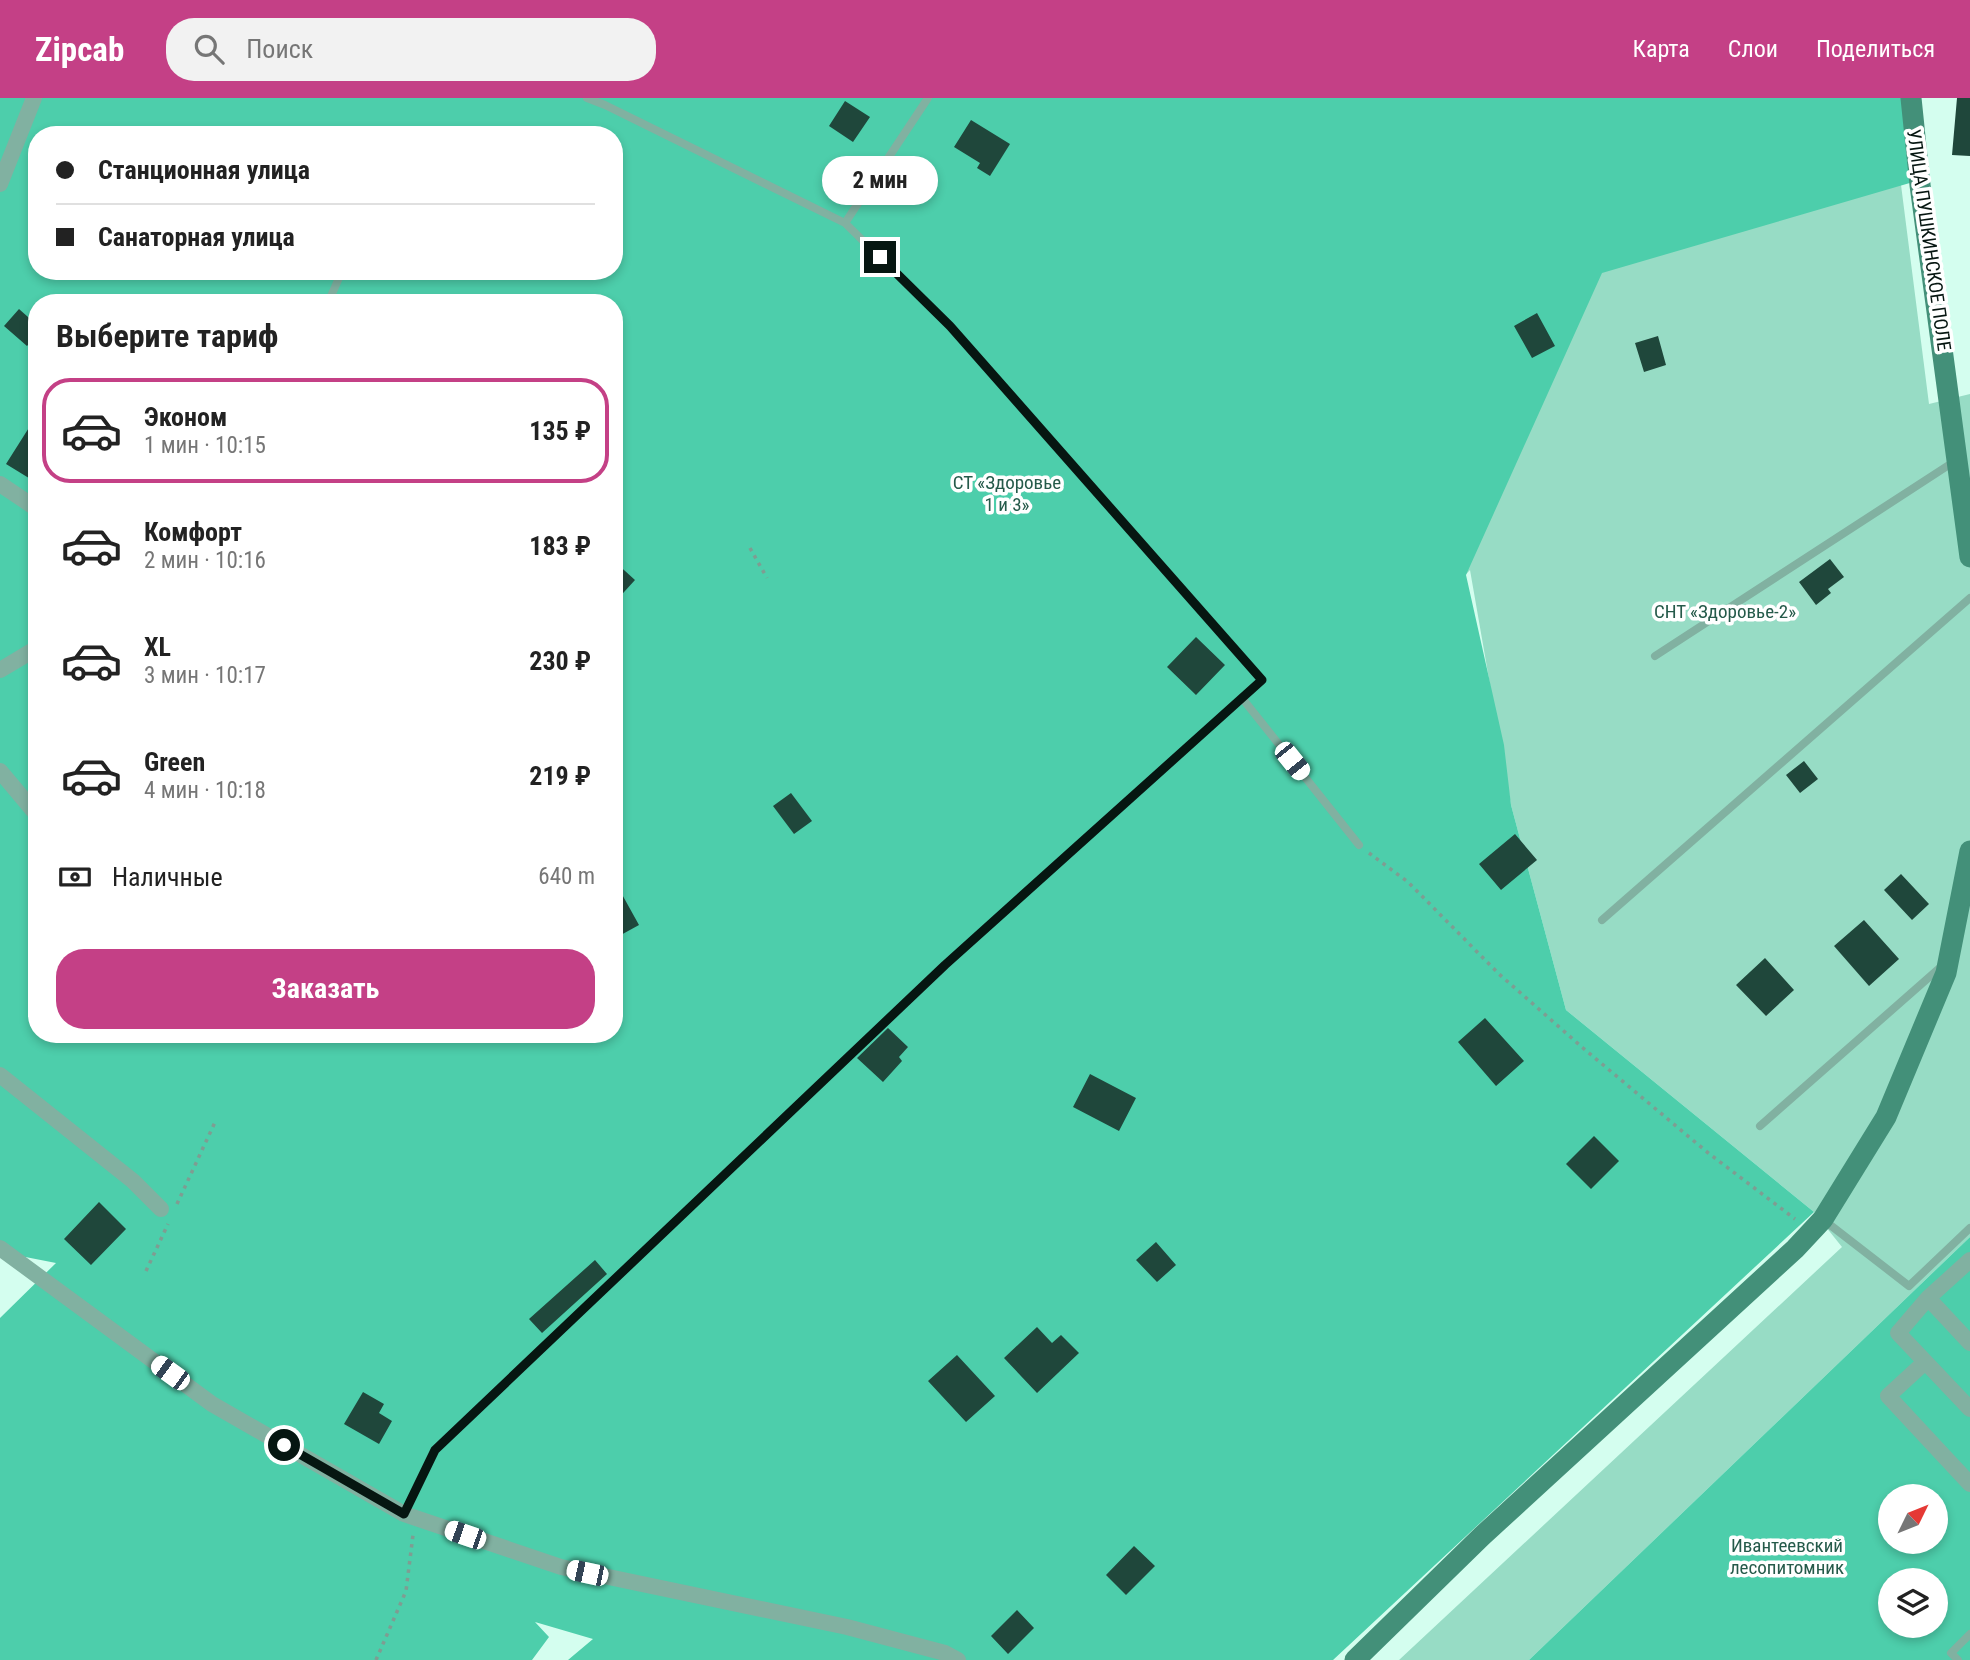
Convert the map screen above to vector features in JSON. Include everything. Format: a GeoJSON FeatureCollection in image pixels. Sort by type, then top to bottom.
{"type":"FeatureCollection","features":[{"type":"Feature","properties":{"kind":"main road","name":"УЛИЦА ПУШКИНСКОЕ ПОЛЕ"},"geometry":{"type":"LineString","coordinates":[[1911,98],[1920,186],[1970,557]]}},
{"type":"Feature","properties":{"kind":"main road"},"geometry":{"type":"LineString","coordinates":[[1355,1660],[1482,1536],[1795,1249],[1823,1219],[1886,1117],[1950,958],[1967,884],[1970,851]]}},
{"type":"Feature","properties":{"kind":"street"},"geometry":{"type":"LineString","coordinates":[[0,184],[34,98]]}},
{"type":"Feature","properties":{"kind":"street"},"geometry":{"type":"LineString","coordinates":[[0,484],[28,503]]}},
{"type":"Feature","properties":{"kind":"street"},"geometry":{"type":"LineString","coordinates":[[0,670],[28,653]]}},
{"type":"Feature","properties":{"kind":"street"},"geometry":{"type":"LineString","coordinates":[[0,771],[28,804]]}},
{"type":"Feature","properties":{"kind":"street"},"geometry":{"type":"LineString","coordinates":[[0,1075],[169,1213]]}},
{"type":"Feature","properties":{"kind":"street"},"geometry":{"type":"LineString","coordinates":[[0,1248],[212,1404],[404,1514],[561,1567],[847,1627],[946,1653],[958,1660]]}},
{"type":"Feature","properties":{"kind":"street"},"geometry":{"type":"LineString","coordinates":[[1970,1260],[1928,1298],[1898,1333],[1970,1409]]}},
{"type":"Feature","properties":{"kind":"street"},"geometry":{"type":"LineString","coordinates":[[1928,1298],[1970,1343]]}},
{"type":"Feature","properties":{"kind":"street"},"geometry":{"type":"LineString","coordinates":[[1925,1362],[1888,1396],[1970,1483]]}},
{"type":"Feature","properties":{"kind":"lane"},"geometry":{"type":"LineString","coordinates":[[404,1514],[435,1450],[945,965],[1262,680],[950,326],[845,223],[587,98]]}},
{"type":"Feature","properties":{"kind":"lane"},"geometry":{"type":"LineString","coordinates":[[845,223],[928,98]]}},
{"type":"Feature","properties":{"kind":"lane"},"geometry":{"type":"LineString","coordinates":[[1655,656],[1957,459]]}},
{"type":"Feature","properties":{"kind":"lane"},"geometry":{"type":"LineString","coordinates":[[1602,920],[1970,598]]}},
{"type":"Feature","properties":{"kind":"lane"},"geometry":{"type":"LineString","coordinates":[[1242,698],[1359,845]]}},
{"type":"Feature","properties":{"kind":"lane"},"geometry":{"type":"LineString","coordinates":[[1760,1126],[1950,958]]}},
{"type":"Feature","properties":{"kind":"lane"},"geometry":{"type":"LineString","coordinates":[[1823,1219],[1909,1286],[1970,1228]]}},
{"type":"Feature","properties":{"kind":"lane"},"geometry":{"type":"LineString","coordinates":[[1958,1660],[1951,1653],[1970,1634]]}},
{"type":"Feature","properties":{"kind":"path"},"geometry":{"type":"LineString","coordinates":[[750,548],[767,578]]}},
{"type":"Feature","properties":{"kind":"path"},"geometry":{"type":"LineString","coordinates":[[1359,845],[1408,882],[1499,974],[1707,1152],[1801,1224],[1823,1219]]}},
{"type":"Feature","properties":{"kind":"path"},"geometry":{"type":"LineString","coordinates":[[146,1271],[169,1213],[216,1120]]}},
{"type":"Feature","properties":{"kind":"path"},"geometry":{"type":"LineString","coordinates":[[376,1660],[406,1591],[414,1537],[404,1514]]}},
{"type":"Feature","properties":{"kind":"green space","name":"СТ «Здоровье 1 и 3»"},"geometry":{"type":"Polygon","coordinates":[[[0,98],[1904,98],[1920,180],[1602,273],[1466,575],[1504,745],[1511,805],[1566,1010],[1814,1212],[1333,1660],[568,1660],[593,1639],[535,1622],[549,1637],[532,1660],[0,1660],[0,1318],[56,1263],[0,1252],[0,98]]]}},
{"type":"Feature","properties":{"kind":"green space","name":"СТ «Здоровье 1 и 3»"},"geometry":{"type":"Polygon","coordinates":[[[152,98],[1900,177],[1929,404],[1970,394],[1970,1237],[1529,1660],[1399,1660],[1842,1247],[1814,1212],[1566,1010],[1511,805],[1470,570],[709,1393],[616,1043],[623,1043],[623,294],[614,294],[614,280],[623,280],[623,126],[502,126],[152,98]]]}},
{"type":"Feature","properties":{"kind":"green space","name":"Ивантеевский лесопитомник"},"geometry":{"type":"Polygon","coordinates":[[[1970,1237],[1970,1660],[1529,1660],[1970,1237]]]}},
{"type":"Feature","properties":{"kind":"building"},"geometry":{"type":"Polygon","coordinates":[[[1957,98],[1970,98],[1970,156],[1952,155],[1957,98]]]}},
{"type":"Feature","properties":{"kind":"building"},"geometry":{"type":"Polygon","coordinates":[[[845,101],[870,117],[853,142],[829,126],[845,101]]]}},
{"type":"Feature","properties":{"kind":"building"},"geometry":{"type":"Polygon","coordinates":[[[971,120],[1010,144],[990,176],[977,168],[980,163],[954,147],[971,120]]]}},
{"type":"Feature","properties":{"kind":"building"},"geometry":{"type":"Polygon","coordinates":[[[19,309],[28,317],[28,345],[27,346],[4,326],[19,309]]]}},
{"type":"Feature","properties":{"kind":"building"},"geometry":{"type":"Polygon","coordinates":[[[1537,313],[1555,346],[1532,358],[1514,326],[1537,313]]]}},
{"type":"Feature","properties":{"kind":"building"},"geometry":{"type":"Polygon","coordinates":[[[1658,336],[1666,365],[1644,372],[1635,343],[1658,336]]]}},
{"type":"Feature","properties":{"kind":"building"},"geometry":{"type":"Polygon","coordinates":[[[28,429],[28,477],[6,464],[28,429]]]}},
{"type":"Feature","properties":{"kind":"building"},"geometry":{"type":"Polygon","coordinates":[[[1830,559],[1844,577],[1828,589],[1831,593],[1816,605],[1799,582],[1830,559]]]}},
{"type":"Feature","properties":{"kind":"building"},"geometry":{"type":"Polygon","coordinates":[[[623,569],[635,580],[623,593],[623,569]]]}},
{"type":"Feature","properties":{"kind":"building"},"geometry":{"type":"Polygon","coordinates":[[[1196,637],[1225,665],[1196,695],[1167,667],[1196,637]]]}},
{"type":"Feature","properties":{"kind":"building"},"geometry":{"type":"Polygon","coordinates":[[[1804,761],[1818,779],[1800,793],[1786,775],[1804,761]]]}},
{"type":"Feature","properties":{"kind":"building"},"geometry":{"type":"Polygon","coordinates":[[[791,793],[812,821],[794,834],[773,806],[791,793]]]}},
{"type":"Feature","properties":{"kind":"building"},"geometry":{"type":"Polygon","coordinates":[[[1515,834],[1537,860],[1501,890],[1479,864],[1515,834]]]}},
{"type":"Feature","properties":{"kind":"building"},"geometry":{"type":"Polygon","coordinates":[[[1901,874],[1929,904],[1912,920],[1884,890],[1901,874]]]}},
{"type":"Feature","properties":{"kind":"building"},"geometry":{"type":"Polygon","coordinates":[[[623,896],[639,925],[623,934],[623,896]]]}},
{"type":"Feature","properties":{"kind":"building"},"geometry":{"type":"Polygon","coordinates":[[[1864,920],[1899,959],[1869,986],[1834,946],[1864,920]]]}},
{"type":"Feature","properties":{"kind":"building"},"geometry":{"type":"Polygon","coordinates":[[[1765,958],[1794,990],[1766,1016],[1736,985],[1765,958]]]}},
{"type":"Feature","properties":{"kind":"building"},"geometry":{"type":"Polygon","coordinates":[[[1485,1018],[1524,1061],[1496,1086],[1458,1042],[1485,1018]]]}},
{"type":"Feature","properties":{"kind":"building"},"geometry":{"type":"Polygon","coordinates":[[[888,1028],[908,1047],[899,1057],[902,1061],[883,1082],[857,1058],[888,1028]]]}},
{"type":"Feature","properties":{"kind":"building"},"geometry":{"type":"Polygon","coordinates":[[[1090,1074],[1136,1098],[1119,1131],[1073,1107],[1090,1074]]]}},
{"type":"Feature","properties":{"kind":"building"},"geometry":{"type":"Polygon","coordinates":[[[1594,1136],[1619,1161],[1591,1189],[1566,1164],[1594,1136]]]}},
{"type":"Feature","properties":{"kind":"building"},"geometry":{"type":"Polygon","coordinates":[[[99,1202],[126,1229],[91,1265],[64,1239],[99,1202]]]}},
{"type":"Feature","properties":{"kind":"building"},"geometry":{"type":"Polygon","coordinates":[[[1156,1242],[1176,1265],[1157,1282],[1136,1260],[1156,1242]]]}},
{"type":"Feature","properties":{"kind":"building"},"geometry":{"type":"Polygon","coordinates":[[[595,1260],[607,1274],[542,1333],[529,1319],[595,1260]]]}},
{"type":"Feature","properties":{"kind":"building"},"geometry":{"type":"Polygon","coordinates":[[[1037,1327],[1052,1343],[1061,1335],[1079,1353],[1037,1393],[1004,1358],[1037,1327]]]}},
{"type":"Feature","properties":{"kind":"building"},"geometry":{"type":"Polygon","coordinates":[[[957,1355],[995,1396],[966,1422],[928,1381],[957,1355]]]}},
{"type":"Feature","properties":{"kind":"building"},"geometry":{"type":"Polygon","coordinates":[[[363,1392],[384,1404],[379,1413],[392,1421],[379,1444],[344,1424],[363,1392]]]}},
{"type":"Feature","properties":{"kind":"building"},"geometry":{"type":"Polygon","coordinates":[[[1134,1546],[1155,1566],[1126,1595],[1106,1575],[1134,1546]]]}},
{"type":"Feature","properties":{"kind":"building"},"geometry":{"type":"Polygon","coordinates":[[[1017,1610],[1034,1628],[1008,1654],[991,1636],[1017,1610]]]}},
{"type":"Feature","properties":{"kind":"route"},"geometry":{"type":"LineString","coordinates":[[284,1445],[404,1514],[435,1450],[945,965],[1262,680],[950,326],[880,257]]}},
{"type":"Feature","properties":{"kind":"park label","name":"СНТ «Здоровье-2»"},"geometry":{"type":"Point","coordinates":[1725,611]}}]}
